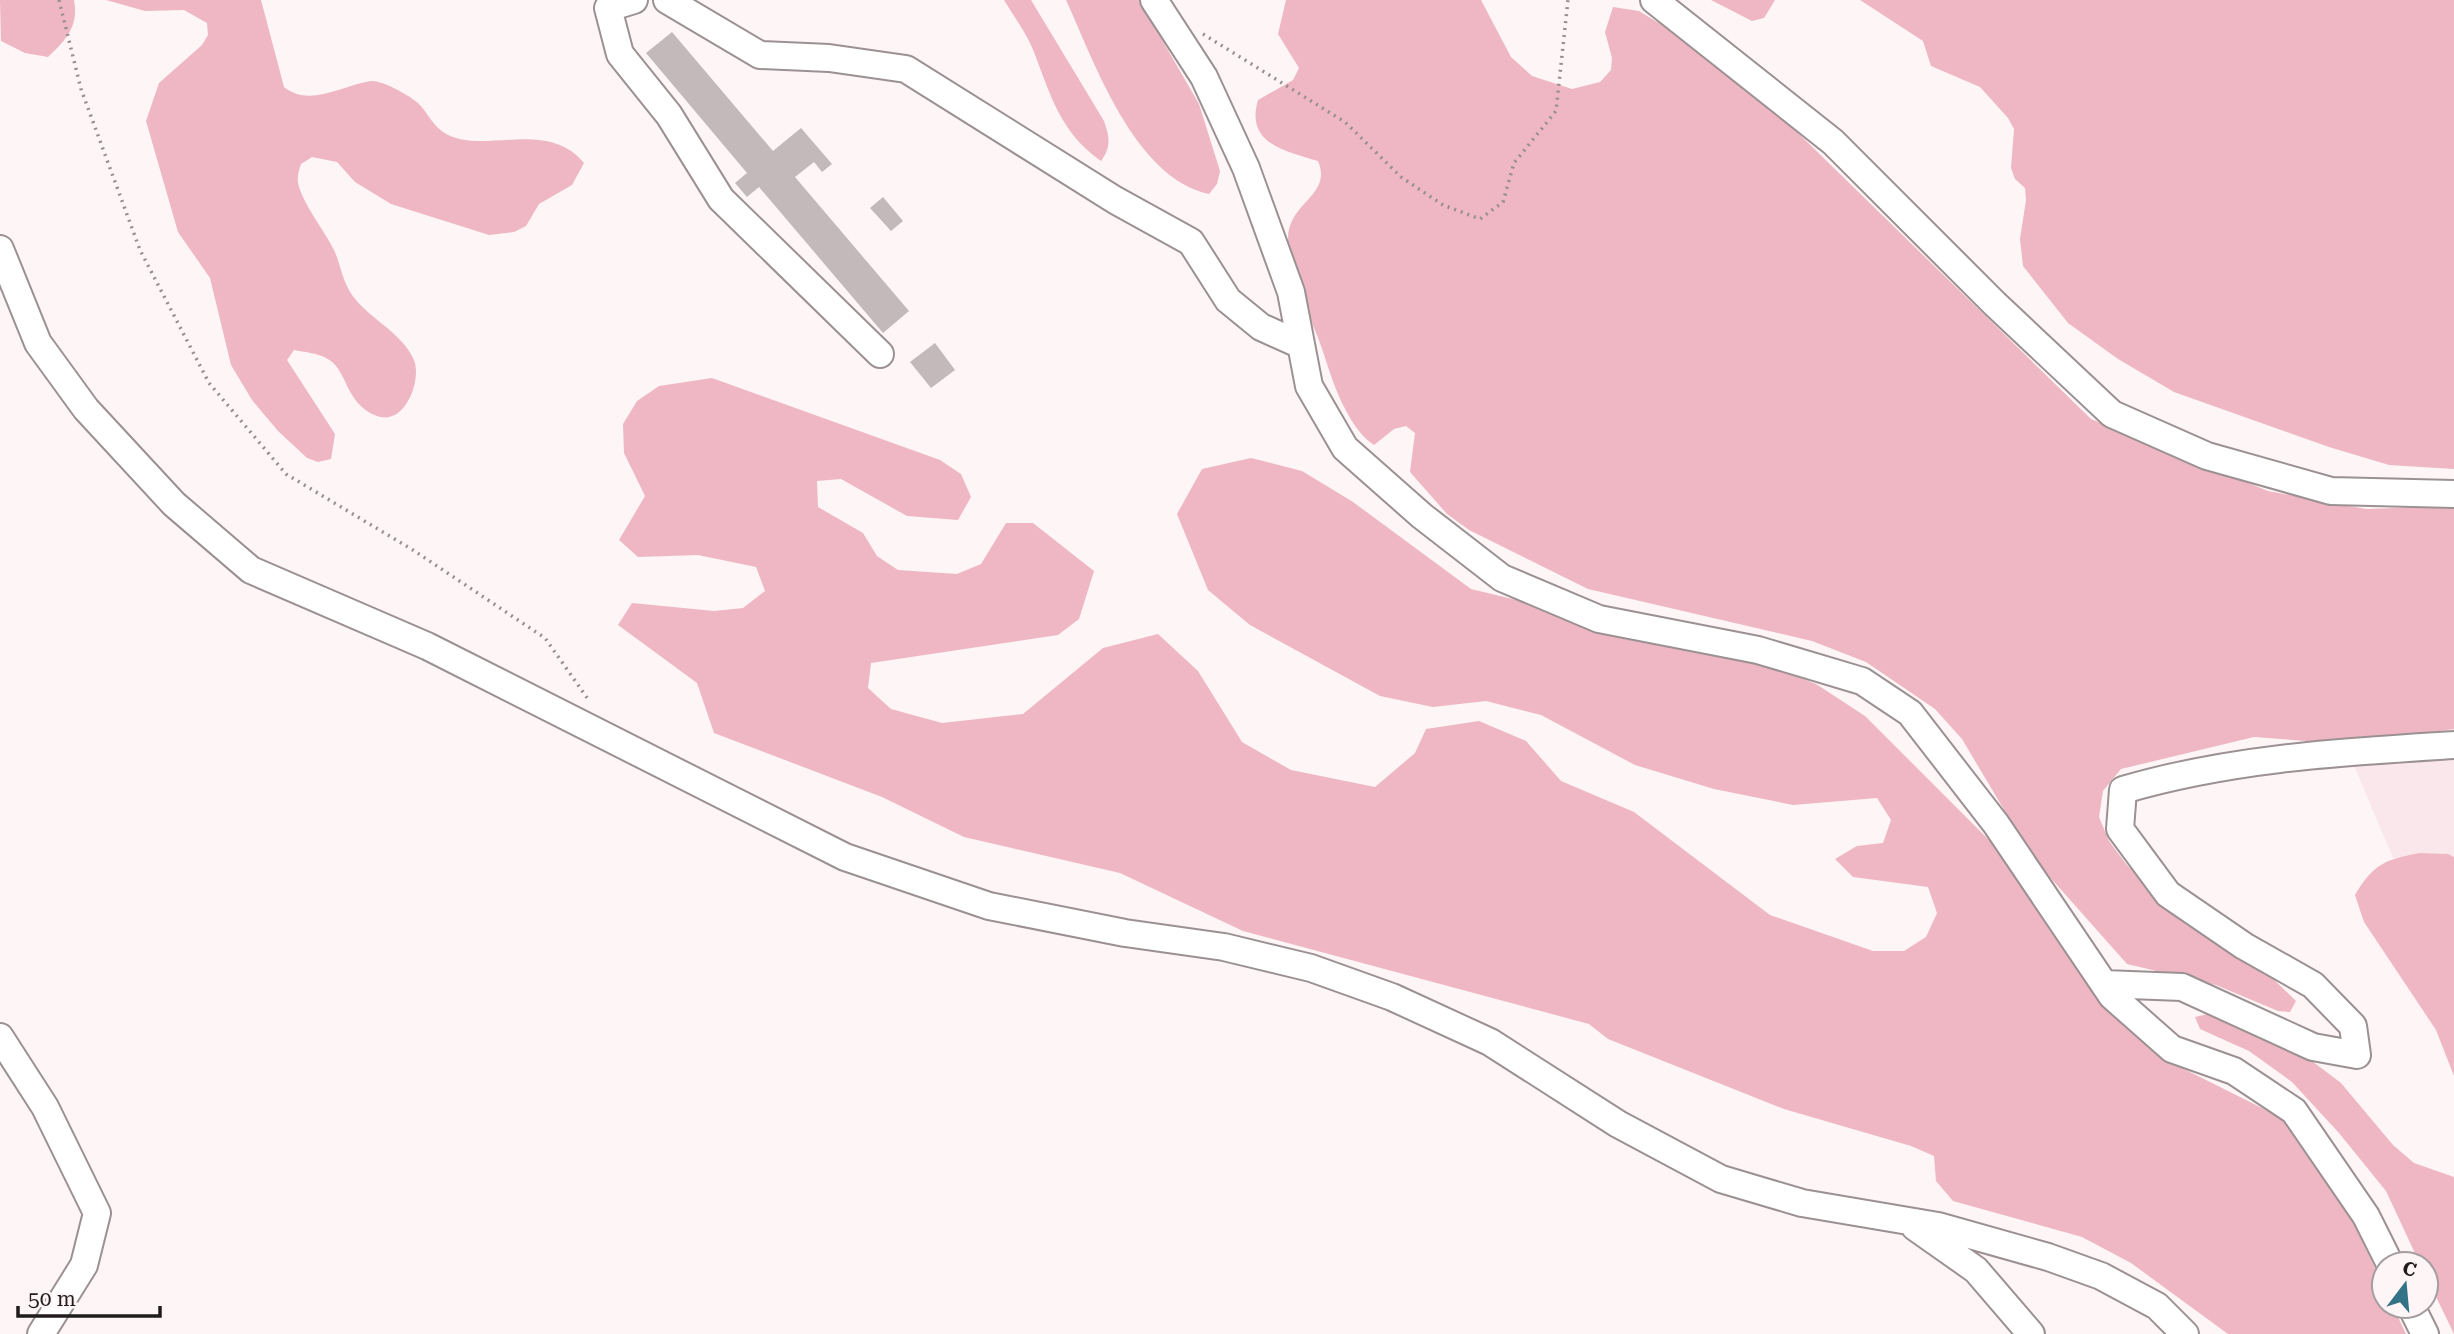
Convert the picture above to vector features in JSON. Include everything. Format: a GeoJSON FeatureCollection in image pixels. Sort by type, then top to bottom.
{"type":"FeatureCollection","features":[{"type":"Feature","properties":{"kind":"lane"},"geometry":{"type":"LineString","coordinates":[[634,0],[608,8],[620,54],[669,115],[721,199],[880,354]]}},
{"type":"Feature","properties":{"kind":"lane"},"geometry":{"type":"LineString","coordinates":[[667,0],[760,55],[829,58],[906,69],[1115,200],[1191,242],[1228,300],[1261,327],[1301,345]]}},
{"type":"Feature","properties":{"kind":"lane"},"geometry":{"type":"LineString","coordinates":[[1153,0],[1204,77],[1246,168],[1291,292],[1309,386],[1345,448],[1422,516],[1502,578],[1599,619],[1758,650],[1862,681],[1910,713],[1996,824],[2112,996],[2172,1048],[2234,1071],[2294,1111],[2366,1216],[2383,1250]]}},
{"type":"Feature","properties":{"kind":"lane"},"geometry":{"type":"LineString","coordinates":[[1654,0],[1833,142],[1995,304],[2112,414],[2207,456],[2331,491],[2454,494]]}},
{"type":"Feature","properties":{"kind":"lane"},"geometry":{"type":"LineString","coordinates":[[0,249],[38,342],[86,410],[174,504],[251,570],[427,646],[845,857],[989,906],[1125,933],[1224,947],[1311,968],[1392,997],[1490,1042],[1618,1124],[1721,1179],[1802,1203],[1907,1221],[2048,1257],[2101,1276],[2157,1306],[2185,1334]]}},
{"type":"Feature","properties":{"kind":"lane"},"geometry":{"type":"LineString","coordinates":[[2104,984],[2182,987],[2312,1047],[2357,1055],[2353,1026],[2313,985],[2244,946],[2168,894],[2120,829],[2123,790],[2170,776],[2303,754],[2454,745]]}},
{"type":"Feature","properties":{"kind":"lane"},"geometry":{"type":"LineString","coordinates":[[0,1037],[45,1107],[97,1213],[84,1265],[41,1334]]}},
{"type":"Feature","properties":{"kind":"lane"},"geometry":{"type":"LineString","coordinates":[[1907,1221],[1976,1270],[2031,1334]]}},
{"type":"Feature","properties":{"kind":"path"},"geometry":{"type":"LineString","coordinates":[[59,0],[81,89],[139,250],[209,383],[286,474],[413,550],[545,638],[593,707]]}},
{"type":"Feature","properties":{"kind":"path"},"geometry":{"type":"LineString","coordinates":[[1168,22],[1210,36],[1345,122],[1401,177],[1443,205],[1480,219],[1503,202],[1514,163],[1556,111],[1568,0]]}},
{"type":"Feature","properties":{"kind":"shaded area"},"geometry":{"type":"Polygon","coordinates":[[[0,0],[74,0],[73,25],[48,57],[25,53],[1,41],[0,0]]]}},
{"type":"Feature","properties":{"kind":"shaded area"},"geometry":{"type":"Polygon","coordinates":[[[106,0],[261,0],[284,87],[294,93],[315,95],[375,81],[410,97],[443,132],[458,139],[551,142],[569,149],[584,163],[572,185],[539,204],[526,226],[514,232],[489,235],[391,204],[355,182],[337,162],[312,157],[301,164],[298,177],[300,190],[334,250],[349,290],[364,308],[408,349],[416,369],[413,389],[403,408],[387,417],[377,416],[358,403],[333,363],[319,355],[294,350],[287,360],[335,434],[331,459],[318,462],[307,458],[278,431],[252,400],[231,365],[210,278],[178,232],[146,121],[159,83],[202,45],[208,35],[207,23],[184,10],[145,11],[106,0]]]}},
{"type":"Feature","properties":{"kind":"shaded area"},"geometry":{"type":"Polygon","coordinates":[[[1004,0],[1031,0],[1104,121],[1108,142],[1107,151],[1101,161],[1076,138],[1058,112],[1031,45],[1004,0]]]}},
{"type":"Feature","properties":{"kind":"shaded area"},"geometry":{"type":"Polygon","coordinates":[[[1066,0],[1139,0],[1199,104],[1220,171],[1217,184],[1209,194],[1182,184],[1159,166],[1138,142],[1104,84],[1066,0]]]}},
{"type":"Feature","properties":{"kind":"shaded area"},"geometry":{"type":"Polygon","coordinates":[[[1286,0],[1481,0],[1511,57],[1532,76],[1572,89],[1600,82],[1611,70],[1612,58],[1605,32],[1613,7],[1639,11],[1703,50],[1797,132],[2091,419],[2268,491],[2366,509],[2454,506],[2454,729],[2345,744],[2254,737],[2121,769],[2103,791],[2099,817],[2109,841],[2126,864],[2185,924],[2267,973],[2296,1001],[2290,1012],[2278,1011],[2216,985],[2127,964],[2032,857],[1962,739],[1935,709],[1866,662],[1812,641],[1588,589],[1469,530],[1447,514],[1410,472],[1415,433],[1406,426],[1394,429],[1374,445],[1364,437],[1342,403],[1300,292],[1289,253],[1288,240],[1294,217],[1320,183],[1318,161],[1271,143],[1257,127],[1258,100],[1293,80],[1299,68],[1278,34],[1286,0]]]}},
{"type":"Feature","properties":{"kind":"shaded area"},"geometry":{"type":"Polygon","coordinates":[[[1711,0],[1775,0],[1764,18],[1752,21],[1711,0]]]}},
{"type":"Feature","properties":{"kind":"shaded area"},"geometry":{"type":"Polygon","coordinates":[[[1860,0],[2454,0],[2454,469],[2389,465],[2329,447],[2174,392],[2118,359],[2068,323],[2023,266],[2020,239],[2026,200],[2025,188],[2015,179],[2011,168],[2014,129],[2008,118],[1980,87],[1931,66],[1923,41],[1860,0]]]}},
{"type":"Feature","properties":{"kind":"shaded area"},"geometry":{"type":"Polygon","coordinates":[[[712,378],[940,460],[961,474],[971,497],[958,520],[907,516],[841,479],[817,481],[818,507],[863,533],[877,556],[898,570],[957,574],[981,564],[1006,523],[1033,523],[1094,571],[1079,619],[1058,635],[871,663],[868,688],[891,709],[942,723],[1023,714],[1103,648],[1158,634],[1198,671],[1242,742],[1291,770],[1375,787],[1415,753],[1426,729],[1479,721],[1526,741],[1561,781],[1634,812],[1770,915],[1873,951],[1904,951],[1926,937],[1937,913],[1928,887],[1853,877],[1835,859],[1857,846],[1883,843],[1891,820],[1877,798],[1793,805],[1714,789],[1635,765],[1541,715],[1486,701],[1433,707],[1380,696],[1250,625],[1208,590],[1177,514],[1202,469],[1251,458],[1302,471],[1353,502],[1471,589],[1739,653],[1816,684],[1865,716],[1999,850],[2106,1009],[2158,1056],[2278,1116],[2326,1166],[2370,1258],[2370,1320],[2400,1320],[2406,1334],[2228,1334],[2131,1263],[2082,1237],[1953,1201],[1936,1181],[1934,1156],[1911,1146],[1784,1109],[1608,1039],[1589,1024],[1243,931],[1120,873],[964,837],[882,797],[714,733],[697,683],[618,625],[632,603],[714,611],[743,608],[765,591],[756,567],[698,555],[638,557],[619,540],[645,496],[624,453],[623,424],[637,401],[659,386],[712,378]]]}},
{"type":"Feature","properties":{"kind":"shaded area"},"geometry":{"type":"Polygon","coordinates":[[[2454,729],[2454,857],[2448,854],[2420,853],[2393,858],[2345,744],[2454,729]]]}},
{"type":"Feature","properties":{"kind":"shaded area"},"geometry":{"type":"Polygon","coordinates":[[[2420,853],[2448,854],[2454,857],[2454,1076],[2436,1030],[2364,922],[2355,895],[2368,876],[2382,865],[2420,853]]]}},
{"type":"Feature","properties":{"kind":"shaded area"},"geometry":{"type":"Polygon","coordinates":[[[2208,1014],[2300,1052],[2341,1083],[2393,1145],[2414,1163],[2454,1177],[2454,1334],[2440,1305],[2440,1250],[2413,1250],[2386,1191],[2339,1133],[2292,1082],[2249,1051],[2200,1029],[2195,1017],[2208,1014]]]}},
{"type":"Feature","properties":{"kind":"building"},"geometry":{"type":"Polygon","coordinates":[[[672,32],[773,151],[801,128],[832,164],[822,172],[814,162],[795,177],[909,311],[883,333],[759,187],[747,197],[735,183],[747,173],[646,53],[672,32]]]}},
{"type":"Feature","properties":{"kind":"building"},"geometry":{"type":"Polygon","coordinates":[[[883,197],[903,221],[891,231],[870,208],[883,197]]]}},
{"type":"Feature","properties":{"kind":"building"},"geometry":{"type":"Polygon","coordinates":[[[935,343],[955,370],[931,388],[910,362],[935,343]]]}}]}
